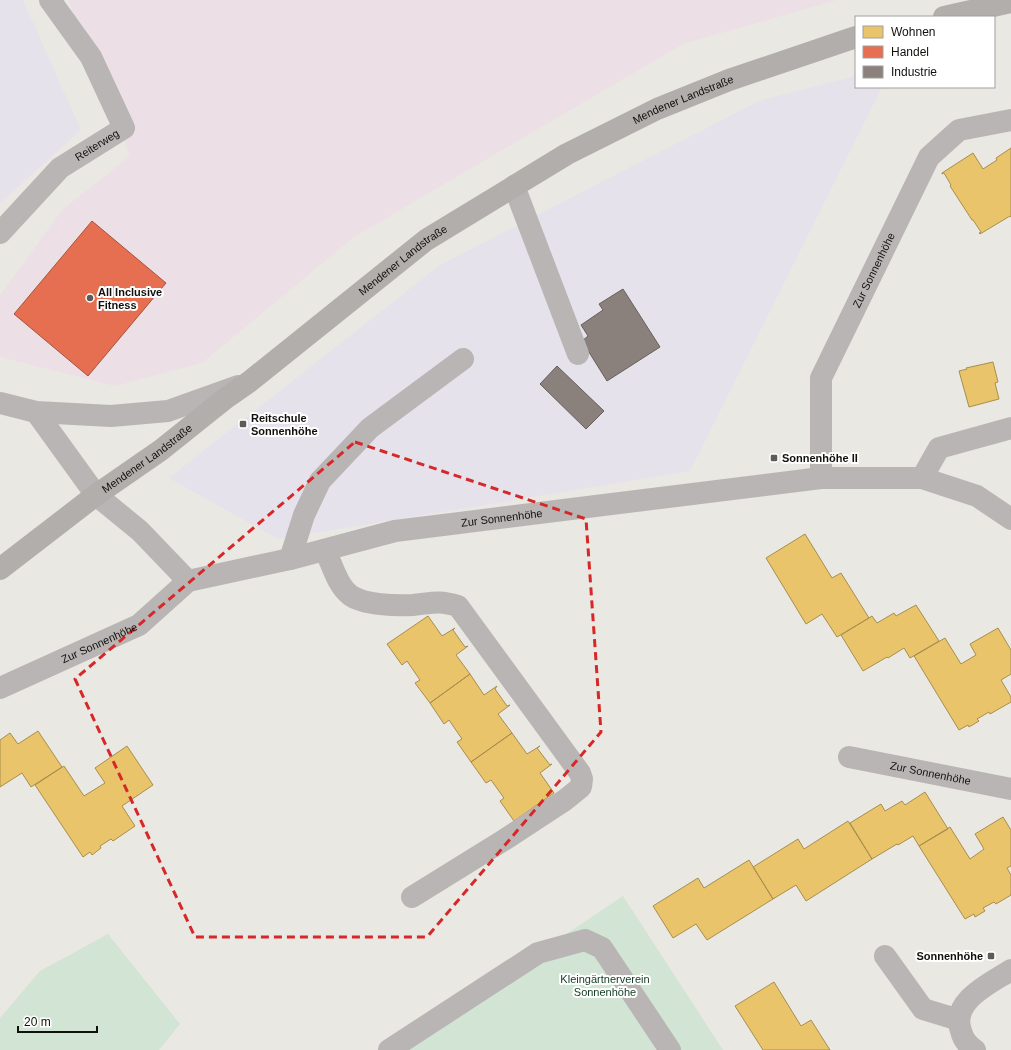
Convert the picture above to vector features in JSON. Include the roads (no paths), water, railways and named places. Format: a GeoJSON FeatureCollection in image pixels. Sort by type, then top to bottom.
{"type":"FeatureCollection","features":[{"type":"Feature","properties":{"kind":"main road"},"geometry":{"type":"LineString","coordinates":[[948,16],[1011,2]]}},
{"type":"Feature","properties":{"kind":"main road","name":"Mendener Landstraße"},"geometry":{"type":"LineString","coordinates":[[0,569],[96,495],[162,450],[426,240],[567,154],[657,110],[729,80],[855,37]]}},
{"type":"Feature","properties":{"kind":"street","name":"Reiterweg"},"geometry":{"type":"LineString","coordinates":[[0,233],[60,168],[124,128],[91,57],[50,0]]}},
{"type":"Feature","properties":{"kind":"street","name":"Zur Sonnenhöhe"},"geometry":{"type":"LineString","coordinates":[[821,478],[821,378],[929,157],[959,130],[1011,120]]}},
{"type":"Feature","properties":{"kind":"street"},"geometry":{"type":"LineString","coordinates":[[514,186],[578,354]]}},
{"type":"Feature","properties":{"kind":"street"},"geometry":{"type":"LineString","coordinates":[[290,559],[304,515],[320,481],[370,428],[463,359]]}},
{"type":"Feature","properties":{"kind":"street"},"geometry":{"type":"LineString","coordinates":[[0,403],[36,412],[111,416],[168,411],[249,382]]}},
{"type":"Feature","properties":{"kind":"street"},"geometry":{"type":"LineString","coordinates":[[36,412],[96,495],[140,531],[188,581]]}},
{"type":"Feature","properties":{"kind":"street"},"geometry":{"type":"LineString","coordinates":[[922,478],[939,448],[1011,428]]}},
{"type":"Feature","properties":{"kind":"street","name":"Zur Sonnenhöhe"},"geometry":{"type":"LineString","coordinates":[[0,688],[139,625],[188,581],[290,559],[395,531],[821,478],[922,478],[977,496],[1011,519]]}},
{"type":"Feature","properties":{"kind":"street"},"geometry":{"type":"LineString","coordinates":[[325,550],[339,581],[350,596],[357,599],[392,605],[444,602],[458,606],[580,773],[582,779],[582,787],[565,800],[412,897]]}},
{"type":"Feature","properties":{"kind":"street","name":"Zur Sonnenhöhe"},"geometry":{"type":"LineString","coordinates":[[849,757],[1011,789]]}},
{"type":"Feature","properties":{"kind":"street"},"geometry":{"type":"LineString","coordinates":[[389,1050],[538,953],[585,940],[602,948],[670,1050]]}},
{"type":"Feature","properties":{"kind":"street"},"geometry":{"type":"LineString","coordinates":[[885,956],[923,1009],[959,1020]]}},
{"type":"Feature","properties":{"kind":"street"},"geometry":{"type":"LineString","coordinates":[[975,1050],[970,1047],[963,1038],[959,1027],[959,1020],[963,1006],[969,997],[1011,970]]}},
{"type":"Feature","properties":{"kind":"place","name":"All Inclusive Fitness"},"geometry":{"type":"Point","coordinates":[90,298]}},
{"type":"Feature","properties":{"kind":"place","name":"Reitschule Sonnenhöhe"},"geometry":{"type":"Point","coordinates":[243,424]}},
{"type":"Feature","properties":{"kind":"place","name":"Sonnenhöhe II"},"geometry":{"type":"Point","coordinates":[774,458]}},
{"type":"Feature","properties":{"kind":"place","name":"Sonnenhöhe"},"geometry":{"type":"Point","coordinates":[991,956]}},
{"type":"Feature","properties":{"kind":"park label","name":"Kleingärtnerverein Sonnenhöhe"},"geometry":{"type":"Point","coordinates":[605,985]}}]}
